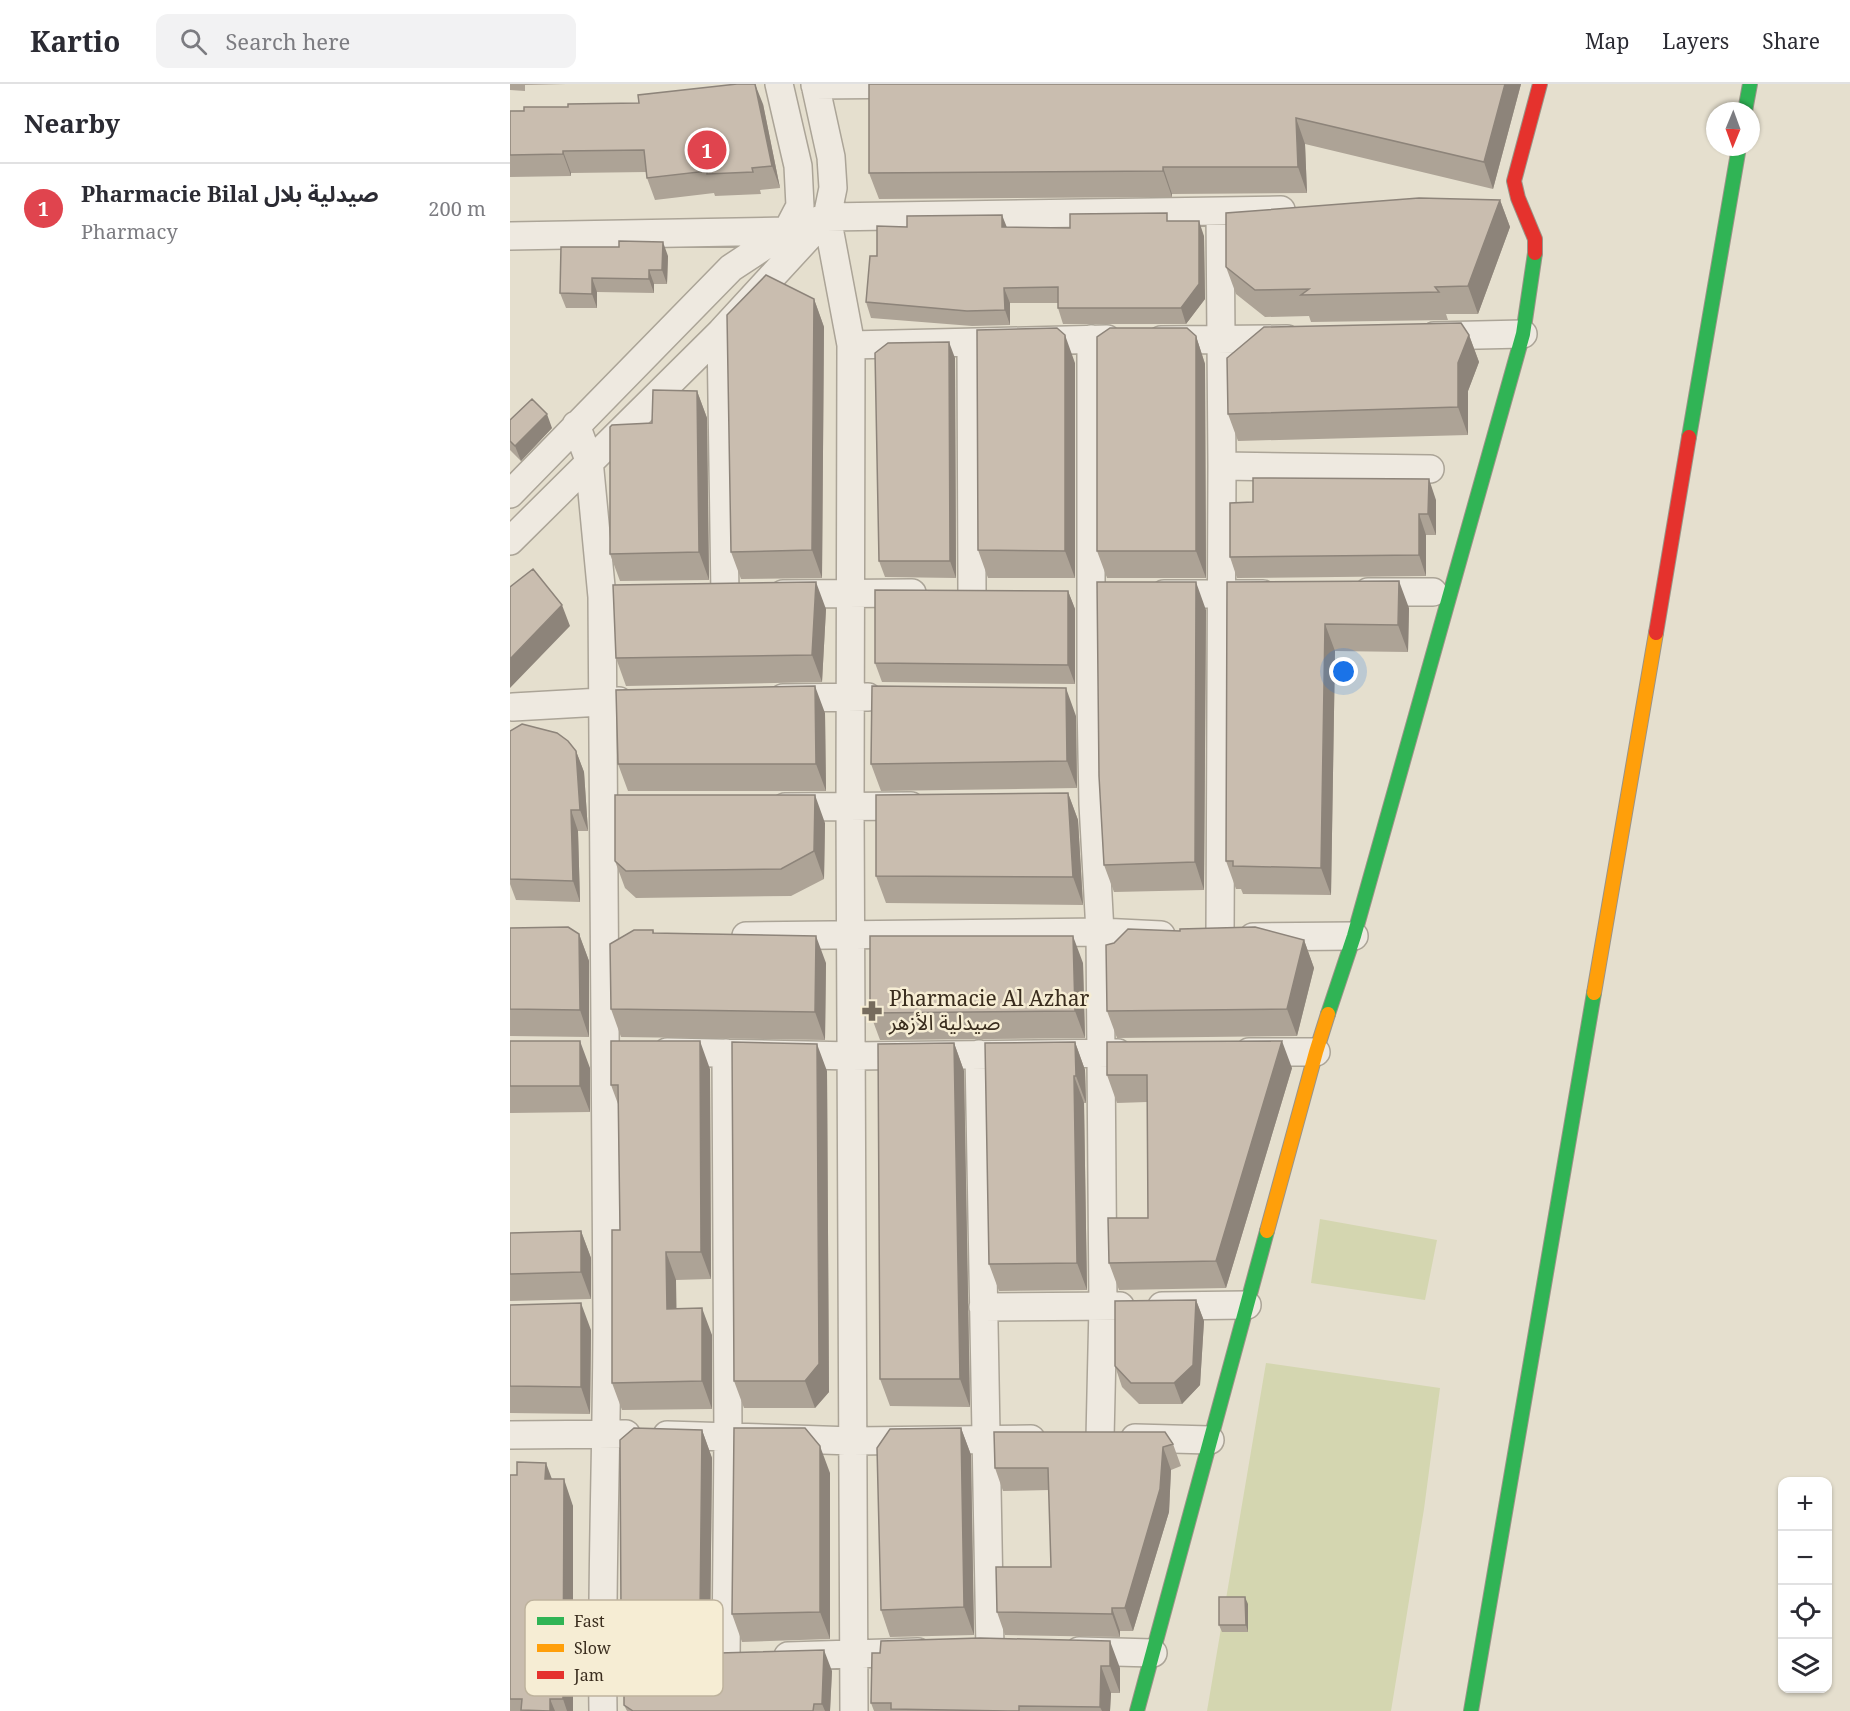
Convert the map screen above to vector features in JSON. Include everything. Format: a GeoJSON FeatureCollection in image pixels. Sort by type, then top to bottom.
{"type":"FeatureCollection","features":[{"type":"Feature","properties":{"kind":"street"},"geometry":{"type":"LineString","coordinates":[[779,84],[798,166],[800,206],[787,231]]}},
{"type":"Feature","properties":{"kind":"street"},"geometry":{"type":"LineString","coordinates":[[854,1711],[850,807],[851,345],[827,217],[833,188],[831,157],[815,85],[924,84]]}},
{"type":"Feature","properties":{"kind":"street"},"geometry":{"type":"LineString","coordinates":[[1137,1711],[1316,1052],[1354,936],[1523,334],[1536,248],[1535,236],[1518,203],[1514,181],[1540,84]]}},
{"type":"Feature","properties":{"kind":"street"},"geometry":{"type":"LineString","coordinates":[[1747,102],[1750,84]]}},
{"type":"Feature","properties":{"kind":"street"},"geometry":{"type":"LineString","coordinates":[[1471,1711],[1737,156]]}},
{"type":"Feature","properties":{"kind":"street"},"geometry":{"type":"LineString","coordinates":[[510,494],[731,268],[787,231],[827,217],[1304,210]]}},
{"type":"Feature","properties":{"kind":"street"},"geometry":{"type":"LineString","coordinates":[[1200,936],[1222,594],[1220,213]]}},
{"type":"Feature","properties":{"kind":"street"},"geometry":{"type":"LineString","coordinates":[[510,541],[589,460],[721,332],[827,217]]}},
{"type":"Feature","properties":{"kind":"street"},"geometry":{"type":"LineString","coordinates":[[510,236],[787,231]]}},
{"type":"Feature","properties":{"kind":"street"},"geometry":{"type":"LineString","coordinates":[[721,332],[733,595],[964,593],[971,343]]}},
{"type":"Feature","properties":{"kind":"street"},"geometry":{"type":"LineString","coordinates":[[1407,336],[1523,334]]}},
{"type":"Feature","properties":{"kind":"street"},"geometry":{"type":"LineString","coordinates":[[851,345],[1091,339],[1314,338]]}},
{"type":"Feature","properties":{"kind":"street"},"geometry":{"type":"LineString","coordinates":[[1077,1438],[1103,1306],[1100,932],[1082,804],[1079,700],[1103,593],[1091,339]]}},
{"type":"Feature","properties":{"kind":"street"},"geometry":{"type":"LineString","coordinates":[[576,425],[589,460],[613,597],[603,702],[615,807],[605,938],[612,1052],[596,1315],[607,1434],[612,1600]]}},
{"type":"Feature","properties":{"kind":"street"},"geometry":{"type":"LineString","coordinates":[[1222,466],[1430,469]]}},
{"type":"Feature","properties":{"kind":"street"},"geometry":{"type":"LineString","coordinates":[[1339,593],[1433,592]]}},
{"type":"Feature","properties":{"kind":"street"},"geometry":{"type":"LineString","coordinates":[[1103,593],[1292,593]]}},
{"type":"Feature","properties":{"kind":"street"},"geometry":{"type":"LineString","coordinates":[[756,699],[887,697]]}},
{"type":"Feature","properties":{"kind":"street"},"geometry":{"type":"LineString","coordinates":[[513,707],[638,701]]}},
{"type":"Feature","properties":{"kind":"street"},"geometry":{"type":"LineString","coordinates":[[756,807],[931,806]]}},
{"type":"Feature","properties":{"kind":"street"},"geometry":{"type":"LineString","coordinates":[[723,936],[1100,932],[1200,936],[1354,936]]}},
{"type":"Feature","properties":{"kind":"street"},"geometry":{"type":"LineString","coordinates":[[612,1052],[852,1056],[1148,1053]]}},
{"type":"Feature","properties":{"kind":"street"},"geometry":{"type":"LineString","coordinates":[[1220,1053],[1316,1052]]}},
{"type":"Feature","properties":{"kind":"street"},"geometry":{"type":"LineString","coordinates":[[726,1053],[728,1437],[735,1657],[979,1650],[985,1439],[979,1054]]}},
{"type":"Feature","properties":{"kind":"street"},"geometry":{"type":"LineString","coordinates":[[983,1308],[1247,1305]]}},
{"type":"Feature","properties":{"kind":"street"},"geometry":{"type":"LineString","coordinates":[[510,1435],[607,1434],[853,1442],[1077,1438],[1210,1440]]}},
{"type":"Feature","properties":{"kind":"street"},"geometry":{"type":"LineString","coordinates":[[1060,1651],[1153,1653]]}},
{"type":"Feature","properties":{"kind":"street"},"geometry":{"type":"LineString","coordinates":[[603,1711],[606,1696]]}},
{"type":"Feature","properties":{"kind":"green space"},"geometry":{"type":"Polygon","coordinates":[[[1320,1219],[1437,1240],[1425,1300],[1311,1283],[1320,1219]]]}},
{"type":"Feature","properties":{"kind":"green space"},"geometry":{"type":"Polygon","coordinates":[[[1266,1363],[1440,1388],[1424,1509],[1391,1711],[1207,1711],[1266,1363]]]}},
{"type":"Feature","properties":{"kind":"building"},"geometry":{"type":"Polygon","coordinates":[[[755,84],[772,166],[752,168],[753,172],[707,174],[707,171],[647,178],[644,150],[563,151],[563,154],[510,155],[510,111],[524,111],[524,107],[568,107],[568,104],[639,103],[638,95],[755,84]]]}},
{"type":"Feature","properties":{"kind":"building"},"geometry":{"type":"Polygon","coordinates":[[[869,84],[1505,84],[1484,162],[1296,118],[1298,167],[1163,167],[1163,171],[869,173],[869,84]]]}},
{"type":"Feature","properties":{"kind":"building"},"geometry":{"type":"Polygon","coordinates":[[[1419,198],[1500,200],[1468,286],[1435,287],[1439,292],[1301,295],[1309,289],[1255,290],[1226,267],[1226,213],[1419,198]]]}},
{"type":"Feature","properties":{"kind":"building"},"geometry":{"type":"Polygon","coordinates":[[[1167,213],[1167,221],[1199,221],[1199,284],[1181,308],[1058,308],[1058,287],[1004,288],[1005,310],[967,311],[866,302],[870,256],[877,256],[877,226],[907,227],[907,216],[1002,215],[1002,227],[1070,228],[1070,214],[1167,213]]]}},
{"type":"Feature","properties":{"kind":"building"},"geometry":{"type":"Polygon","coordinates":[[[619,241],[663,242],[662,270],[649,270],[649,279],[592,278],[592,294],[560,293],[561,247],[619,247],[619,241]]]}},
{"type":"Feature","properties":{"kind":"building"},"geometry":{"type":"Polygon","coordinates":[[[766,275],[814,299],[812,550],[731,552],[727,315],[766,275]]]}},
{"type":"Feature","properties":{"kind":"building"},"geometry":{"type":"Polygon","coordinates":[[[1461,323],[1469,335],[1458,363],[1458,407],[1228,414],[1227,358],[1264,327],[1461,323]]]}},
{"type":"Feature","properties":{"kind":"building"},"geometry":{"type":"Polygon","coordinates":[[[1057,328],[1065,335],[1065,551],[978,550],[977,330],[1057,328]]]}},
{"type":"Feature","properties":{"kind":"building"},"geometry":{"type":"Polygon","coordinates":[[[1110,328],[1187,328],[1196,336],[1196,551],[1097,551],[1097,337],[1110,328]]]}},
{"type":"Feature","properties":{"kind":"building"},"geometry":{"type":"Polygon","coordinates":[[[949,342],[950,561],[879,561],[875,353],[888,343],[949,342]]]}},
{"type":"Feature","properties":{"kind":"building"},"geometry":{"type":"Polygon","coordinates":[[[653,390],[697,391],[699,552],[610,554],[610,427],[612,425],[652,423],[653,390]]]}},
{"type":"Feature","properties":{"kind":"building"},"geometry":{"type":"Polygon","coordinates":[[[532,399],[547,414],[515,446],[510,441],[510,420],[532,399]]]}},
{"type":"Feature","properties":{"kind":"building"},"geometry":{"type":"Polygon","coordinates":[[[1253,478],[1429,479],[1428,514],[1419,514],[1419,555],[1230,557],[1230,503],[1253,502],[1253,478]]]}},
{"type":"Feature","properties":{"kind":"building"},"geometry":{"type":"Polygon","coordinates":[[[533,569],[562,605],[510,659],[510,587],[533,569]]]}},
{"type":"Feature","properties":{"kind":"building"},"geometry":{"type":"Polygon","coordinates":[[[1399,581],[1398,625],[1325,624],[1321,868],[1233,866],[1233,861],[1226,861],[1227,582],[1399,581]]]}},
{"type":"Feature","properties":{"kind":"building"},"geometry":{"type":"Polygon","coordinates":[[[816,582],[812,655],[616,658],[613,585],[816,582]]]}},
{"type":"Feature","properties":{"kind":"building"},"geometry":{"type":"Polygon","coordinates":[[[1097,582],[1196,582],[1195,862],[1104,865],[1099,776],[1097,582]]]}},
{"type":"Feature","properties":{"kind":"building"},"geometry":{"type":"Polygon","coordinates":[[[875,590],[1068,591],[1068,665],[875,663],[875,590]]]}},
{"type":"Feature","properties":{"kind":"building"},"geometry":{"type":"Polygon","coordinates":[[[815,686],[816,764],[618,764],[616,690],[815,686]]]}},
{"type":"Feature","properties":{"kind":"building"},"geometry":{"type":"Polygon","coordinates":[[[872,686],[1066,688],[1067,761],[871,764],[872,686]]]}},
{"type":"Feature","properties":{"kind":"building"},"geometry":{"type":"Polygon","coordinates":[[[522,724],[557,733],[576,751],[580,810],[571,810],[573,881],[510,879],[510,731],[522,724]]]}},
{"type":"Feature","properties":{"kind":"building"},"geometry":{"type":"Polygon","coordinates":[[[1068,793],[1073,877],[876,876],[876,795],[1068,793]]]}},
{"type":"Feature","properties":{"kind":"building"},"geometry":{"type":"Polygon","coordinates":[[[615,795],[815,795],[814,851],[781,869],[626,871],[615,861],[615,795]]]}},
{"type":"Feature","properties":{"kind":"building"},"geometry":{"type":"Polygon","coordinates":[[[568,927],[579,934],[580,1010],[510,1009],[510,928],[568,927]]]}},
{"type":"Feature","properties":{"kind":"building"},"geometry":{"type":"Polygon","coordinates":[[[1255,927],[1304,940],[1287,1009],[1107,1011],[1106,945],[1114,943],[1128,929],[1180,931],[1180,929],[1255,927]]]}},
{"type":"Feature","properties":{"kind":"building"},"geometry":{"type":"Polygon","coordinates":[[[634,930],[653,930],[653,933],[816,936],[815,1012],[611,1009],[610,944],[634,930]]]}},
{"type":"Feature","properties":{"kind":"building"},"geometry":{"type":"Polygon","coordinates":[[[870,936],[1073,936],[1075,1011],[870,1013],[870,936]]]}},
{"type":"Feature","properties":{"kind":"building"},"geometry":{"type":"Polygon","coordinates":[[[510,1041],[580,1041],[580,1086],[510,1086],[510,1041]]]}},
{"type":"Feature","properties":{"kind":"building"},"geometry":{"type":"Polygon","coordinates":[[[611,1041],[700,1041],[701,1252],[666,1252],[667,1309],[702,1308],[702,1381],[612,1383],[612,1230],[620,1230],[618,1085],[611,1085],[611,1041]]]}},
{"type":"Feature","properties":{"kind":"building"},"geometry":{"type":"Polygon","coordinates":[[[1282,1041],[1216,1261],[1109,1263],[1108,1218],[1148,1218],[1147,1075],[1107,1075],[1107,1042],[1282,1041]]]}},
{"type":"Feature","properties":{"kind":"building"},"geometry":{"type":"Polygon","coordinates":[[[732,1042],[817,1044],[819,1364],[805,1381],[734,1381],[732,1042]]]}},
{"type":"Feature","properties":{"kind":"building"},"geometry":{"type":"Polygon","coordinates":[[[1075,1042],[1077,1263],[989,1264],[985,1043],[1075,1042]]]}},
{"type":"Feature","properties":{"kind":"building"},"geometry":{"type":"Polygon","coordinates":[[[954,1043],[960,1379],[880,1379],[878,1044],[954,1043]]]}},
{"type":"Feature","properties":{"kind":"building"},"geometry":{"type":"Polygon","coordinates":[[[581,1231],[581,1272],[510,1274],[510,1233],[581,1231]]]}},
{"type":"Feature","properties":{"kind":"building"},"geometry":{"type":"Polygon","coordinates":[[[1196,1300],[1193,1365],[1174,1383],[1131,1383],[1115,1366],[1115,1301],[1196,1300]]]}},
{"type":"Feature","properties":{"kind":"building"},"geometry":{"type":"Polygon","coordinates":[[[581,1303],[581,1387],[510,1386],[510,1305],[581,1303]]]}},
{"type":"Feature","properties":{"kind":"building"},"geometry":{"type":"Polygon","coordinates":[[[634,1428],[702,1430],[700,1600],[621,1600],[620,1440],[634,1428]]]}},
{"type":"Feature","properties":{"kind":"building"},"geometry":{"type":"Polygon","coordinates":[[[734,1428],[805,1428],[820,1446],[820,1612],[732,1614],[734,1428]]]}},
{"type":"Feature","properties":{"kind":"building"},"geometry":{"type":"Polygon","coordinates":[[[961,1428],[964,1607],[881,1610],[877,1448],[890,1429],[961,1428]]]}},
{"type":"Feature","properties":{"kind":"building"},"geometry":{"type":"Polygon","coordinates":[[[994,1432],[1165,1432],[1173,1444],[1163,1447],[1160,1489],[1125,1608],[1112,1608],[1112,1614],[997,1612],[996,1567],[1051,1567],[1048,1468],[995,1468],[994,1432]]]}},
{"type":"Feature","properties":{"kind":"building"},"geometry":{"type":"Polygon","coordinates":[[[517,1462],[546,1463],[545,1479],[564,1479],[563,1600],[525,1600],[525,1696],[563,1696],[563,1699],[550,1699],[550,1711],[521,1710],[522,1699],[510,1699],[510,1475],[517,1475],[517,1462]]]}},
{"type":"Feature","properties":{"kind":"building"},"geometry":{"type":"Polygon","coordinates":[[[1219,1597],[1245,1597],[1246,1625],[1219,1625],[1219,1597]]]}},
{"type":"Feature","properties":{"kind":"building"},"geometry":{"type":"Polygon","coordinates":[[[980,1638],[1110,1641],[1110,1666],[1101,1666],[1100,1707],[1019,1706],[1019,1711],[891,1709],[891,1703],[871,1703],[872,1653],[880,1653],[881,1641],[980,1638]]]}},
{"type":"Feature","properties":{"kind":"building"},"geometry":{"type":"Polygon","coordinates":[[[824,1650],[822,1704],[814,1704],[813,1711],[633,1711],[624,1705],[624,1696],[723,1696],[723,1653],[824,1650]]]}},
{"type":"Feature","properties":{"kind":"traffic: fast"},"geometry":{"type":"LineString","coordinates":[[1747,102],[1750,84]]}},
{"type":"Feature","properties":{"kind":"traffic: fast"},"geometry":{"type":"LineString","coordinates":[[1689,437],[1737,156]]}},
{"type":"Feature","properties":{"kind":"traffic: fast"},"geometry":{"type":"LineString","coordinates":[[1328,1014],[1354,936],[1523,334],[1535,253]]}},
{"type":"Feature","properties":{"kind":"traffic: fast"},"geometry":{"type":"LineString","coordinates":[[1471,1711],[1594,993]]}},
{"type":"Feature","properties":{"kind":"traffic: fast"},"geometry":{"type":"LineString","coordinates":[[1137,1711],[1267,1231]]}},
{"type":"Feature","properties":{"kind":"traffic: slow"},"geometry":{"type":"LineString","coordinates":[[1594,993],[1656,633]]}},
{"type":"Feature","properties":{"kind":"traffic: slow"},"geometry":{"type":"LineString","coordinates":[[1267,1231],[1328,1014]]}},
{"type":"Feature","properties":{"kind":"traffic: jam"},"geometry":{"type":"LineString","coordinates":[[1535,253],[1535,239],[1518,198],[1514,181],[1540,84]]}},
{"type":"Feature","properties":{"kind":"traffic: jam"},"geometry":{"type":"LineString","coordinates":[[1656,633],[1689,437]]}},
{"type":"Feature","properties":{"kind":"place","name":"Pharmacie Bilal صيدلية بلال"},"geometry":{"type":"Point","coordinates":[707,150]}},
{"type":"Feature","properties":{"kind":"place","name":"Pharmacie Al Azhar صيدلية الأزهر"},"geometry":{"type":"Point","coordinates":[872,1011]}}]}
